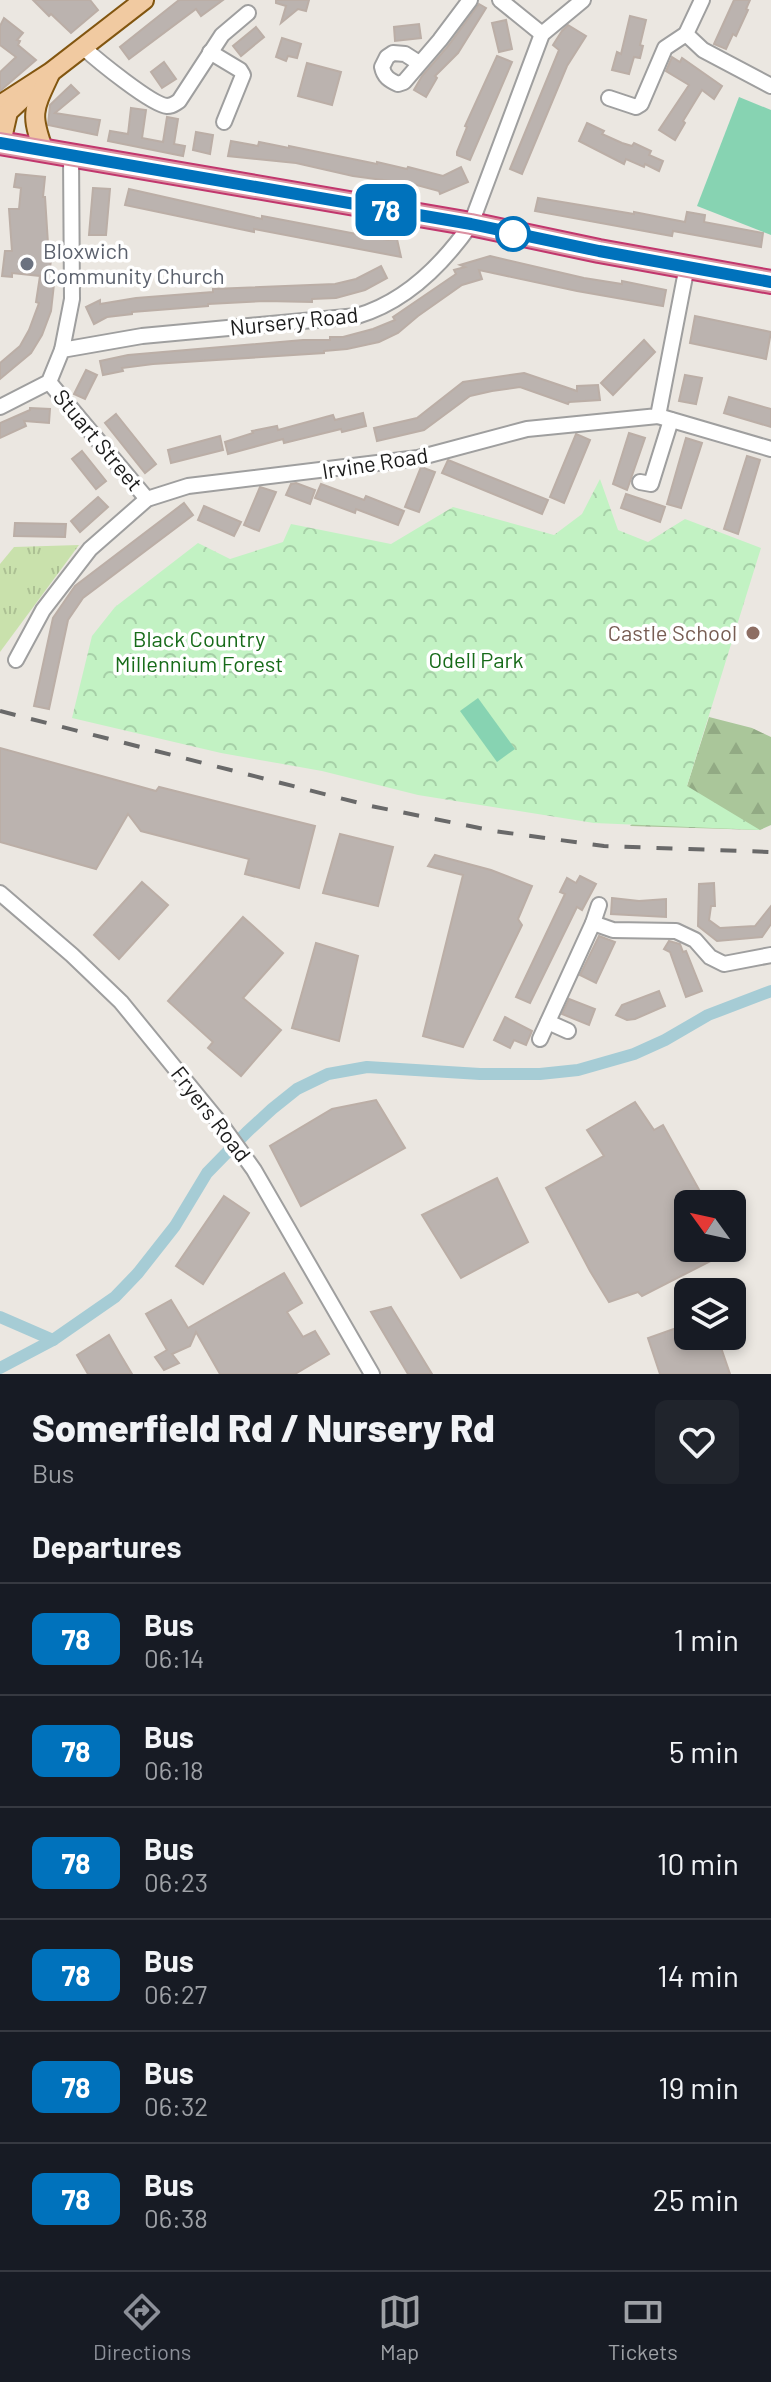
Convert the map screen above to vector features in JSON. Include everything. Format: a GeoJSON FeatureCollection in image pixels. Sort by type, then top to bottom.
{"type":"FeatureCollection","features":[{"type":"Feature","properties":{"kind":"highway"},"geometry":{"type":"LineString","coordinates":[[0,143],[471,224],[771,282]]}},
{"type":"Feature","properties":{"kind":"main road"},"geometry":{"type":"LineString","coordinates":[[0,105],[84,48],[144,0]]}},
{"type":"Feature","properties":{"kind":"main road"},"geometry":{"type":"LineString","coordinates":[[0,143],[8,112],[51,72]]}},
{"type":"Feature","properties":{"kind":"main road"},"geometry":{"type":"LineString","coordinates":[[44,151],[34,123],[39,97],[51,72]]}},
{"type":"Feature","properties":{"kind":"street"},"geometry":{"type":"LineString","coordinates":[[419,63],[470,0]]}},
{"type":"Feature","properties":{"kind":"street"},"geometry":{"type":"LineString","coordinates":[[500,0],[542,34]]}},
{"type":"Feature","properties":{"kind":"street","name":"Nursery Road"},"geometry":{"type":"LineString","coordinates":[[62,350],[142,336],[357,316],[372,311],[424,278],[452,251],[471,224],[542,34],[583,0]]}},
{"type":"Feature","properties":{"kind":"street"},"geometry":{"type":"LineString","coordinates":[[609,98],[636,107],[641,104],[665,48],[686,34],[702,0]]}},
{"type":"Feature","properties":{"kind":"street"},"geometry":{"type":"LineString","coordinates":[[84,48],[104,66],[165,106],[175,104],[227,29],[248,13]]}},
{"type":"Feature","properties":{"kind":"street"},"geometry":{"type":"LineString","coordinates":[[686,34],[703,50],[771,86]]}},
{"type":"Feature","properties":{"kind":"street"},"geometry":{"type":"LineString","coordinates":[[210,52],[243,75],[224,122]]}},
{"type":"Feature","properties":{"kind":"street"},"geometry":{"type":"LineString","coordinates":[[0,407],[49,382],[62,350],[72,299],[71,155]]}},
{"type":"Feature","properties":{"kind":"street"},"geometry":{"type":"LineString","coordinates":[[652,485],[687,266]]}},
{"type":"Feature","properties":{"kind":"street","name":"Stuart Street"},"geometry":{"type":"LineString","coordinates":[[49,382],[147,499]]}},
{"type":"Feature","properties":{"kind":"street"},"geometry":{"type":"LineString","coordinates":[[664,418],[771,449]]}},
{"type":"Feature","properties":{"kind":"street","name":"Irvine Road"},"geometry":{"type":"LineString","coordinates":[[16,660],[43,610],[90,549],[147,499],[188,486],[418,458],[527,429],[664,418]]}},
{"type":"Feature","properties":{"kind":"street","name":"Fryers Road"},"geometry":{"type":"LineString","coordinates":[[0,893],[121,1002],[223,1127],[254,1170],[372,1374]]}},
{"type":"Feature","properties":{"kind":"street"},"geometry":{"type":"LineString","coordinates":[[540,1039],[599,905]]}},
{"type":"Feature","properties":{"kind":"street"},"geometry":{"type":"LineString","coordinates":[[593,923],[613,930],[676,931],[695,940],[710,957],[724,964],[771,955]]}},
{"type":"Feature","properties":{"kind":"street"},"geometry":{"type":"LineString","coordinates":[[548,1022],[568,1031]]}},
{"type":"Feature","properties":{"kind":"green space"},"geometry":{"type":"Polygon","coordinates":[[[739,97],[771,110],[771,235],[697,206],[739,97]]]}},
{"type":"Feature","properties":{"kind":"green space","name":"Odell Park"},"geometry":{"type":"Polygon","coordinates":[[[600,479],[618,530],[648,542],[685,519],[761,548],[687,786],[760,830],[594,823],[418,795],[322,771],[221,753],[72,718],[92,636],[115,607],[198,543],[230,559],[283,542],[291,524],[391,544],[453,507],[554,535],[582,514],[600,479]]]}},
{"type":"Feature","properties":{"kind":"green space"},"geometry":{"type":"Polygon","coordinates":[[[79,545],[0,652],[0,564],[14,547],[79,545]]]}},
{"type":"Feature","properties":{"kind":"green space"},"geometry":{"type":"Polygon","coordinates":[[[478,698],[515,749],[497,762],[460,711],[478,698]]]}},
{"type":"Feature","properties":{"kind":"green space"},"geometry":{"type":"Polygon","coordinates":[[[709,717],[752,728],[771,737],[771,825],[760,830],[630,826],[673,780],[687,786],[709,717]]]}},
{"type":"Feature","properties":{"kind":"building"},"geometry":{"type":"Polygon","coordinates":[[[33,0],[90,0],[98,10],[71,33],[33,0]]]}},
{"type":"Feature","properties":{"kind":"building"},"geometry":{"type":"Polygon","coordinates":[[[179,0],[223,0],[201,16],[196,9],[129,59],[120,47],[179,0]]]}},
{"type":"Feature","properties":{"kind":"building"},"geometry":{"type":"Polygon","coordinates":[[[276,0],[309,0],[306,11],[298,9],[281,23],[286,6],[276,3],[276,0]]]}},
{"type":"Feature","properties":{"kind":"building"},"geometry":{"type":"Polygon","coordinates":[[[734,0],[750,0],[736,36],[733,34],[726,49],[714,44],[734,0]]]}},
{"type":"Feature","properties":{"kind":"building"},"geometry":{"type":"Polygon","coordinates":[[[479,4],[486,8],[458,53],[435,76],[437,78],[426,97],[414,90],[422,76],[479,4]]]}},
{"type":"Feature","properties":{"kind":"building"},"geometry":{"type":"Polygon","coordinates":[[[630,16],[646,20],[640,58],[634,57],[629,74],[612,70],[617,52],[621,54],[630,16]]]}},
{"type":"Feature","properties":{"kind":"building"},"geometry":{"type":"Polygon","coordinates":[[[4,18],[23,33],[17,40],[20,41],[18,45],[36,60],[0,91],[0,72],[16,57],[0,45],[0,26],[4,18]]]}},
{"type":"Feature","properties":{"kind":"building"},"geometry":{"type":"Polygon","coordinates":[[[506,20],[512,49],[499,52],[492,23],[506,20]]]}},
{"type":"Feature","properties":{"kind":"building"},"geometry":{"type":"Polygon","coordinates":[[[419,24],[421,38],[395,41],[394,27],[419,24]]]}},
{"type":"Feature","properties":{"kind":"building"},"geometry":{"type":"Polygon","coordinates":[[[568,25],[586,36],[567,66],[522,174],[510,169],[559,50],[553,45],[568,25]]]}},
{"type":"Feature","properties":{"kind":"building"},"geometry":{"type":"Polygon","coordinates":[[[256,27],[264,37],[241,56],[233,46],[256,27]]]}},
{"type":"Feature","properties":{"kind":"building"},"geometry":{"type":"Polygon","coordinates":[[[282,38],[301,44],[297,58],[288,56],[286,61],[276,57],[282,38]]]}},
{"type":"Feature","properties":{"kind":"building"},"geometry":{"type":"Polygon","coordinates":[[[497,56],[512,62],[470,160],[457,155],[457,152],[465,126],[497,56]]]}},
{"type":"Feature","properties":{"kind":"building"},"geometry":{"type":"Polygon","coordinates":[[[672,57],[680,62],[682,58],[722,86],[714,99],[702,90],[675,140],[659,130],[689,85],[666,71],[672,57]]]}},
{"type":"Feature","properties":{"kind":"building"},"geometry":{"type":"Polygon","coordinates":[[[164,62],[176,79],[162,88],[151,72],[164,62]]]}},
{"type":"Feature","properties":{"kind":"building"},"geometry":{"type":"Polygon","coordinates":[[[307,63],[341,72],[332,105],[298,96],[307,63]]]}},
{"type":"Feature","properties":{"kind":"building"},"geometry":{"type":"Polygon","coordinates":[[[71,85],[79,93],[55,113],[100,120],[97,135],[48,125],[50,105],[71,85]]]}},
{"type":"Feature","properties":{"kind":"building"},"geometry":{"type":"Polygon","coordinates":[[[131,108],[146,110],[142,138],[163,142],[167,117],[178,119],[174,144],[185,146],[183,156],[108,141],[110,131],[128,134],[131,108]]]}},
{"type":"Feature","properties":{"kind":"building"},"geometry":{"type":"Polygon","coordinates":[[[587,123],[622,143],[632,146],[634,143],[651,151],[649,155],[663,161],[659,171],[626,159],[624,164],[579,141],[587,123]]]}},
{"type":"Feature","properties":{"kind":"building"},"geometry":{"type":"Polygon","coordinates":[[[196,132],[213,135],[210,154],[193,150],[196,132]]]}},
{"type":"Feature","properties":{"kind":"building"},"geometry":{"type":"Polygon","coordinates":[[[231,141],[258,146],[259,142],[289,146],[443,176],[461,167],[468,182],[440,194],[439,191],[413,184],[353,176],[296,163],[228,156],[231,141]]]}},
{"type":"Feature","properties":{"kind":"building"},"geometry":{"type":"Polygon","coordinates":[[[16,174],[45,177],[43,197],[51,260],[48,283],[54,284],[51,311],[42,335],[31,353],[0,379],[0,363],[20,346],[39,303],[36,302],[40,276],[12,273],[12,277],[2,276],[5,251],[12,251],[9,209],[19,209],[21,188],[14,187],[16,174]]]}},
{"type":"Feature","properties":{"kind":"building"},"geometry":{"type":"Polygon","coordinates":[[[93,188],[110,189],[106,235],[89,235],[93,188]]]}},
{"type":"Feature","properties":{"kind":"building"},"geometry":{"type":"Polygon","coordinates":[[[129,189],[262,219],[262,216],[388,240],[397,239],[401,257],[254,229],[254,232],[125,205],[129,189]]]}},
{"type":"Feature","properties":{"kind":"building"},"geometry":{"type":"Polygon","coordinates":[[[538,198],[685,222],[687,212],[705,215],[704,222],[763,233],[761,247],[673,231],[672,236],[535,211],[538,198]]]}},
{"type":"Feature","properties":{"kind":"building"},"geometry":{"type":"Polygon","coordinates":[[[490,256],[584,278],[622,284],[622,281],[666,290],[663,306],[479,270],[482,279],[462,285],[398,333],[379,342],[324,353],[153,364],[122,368],[123,371],[103,375],[100,361],[128,355],[330,340],[330,337],[373,329],[395,320],[393,317],[456,274],[454,270],[465,267],[460,265],[490,256]]]}},
{"type":"Feature","properties":{"kind":"building"},"geometry":{"type":"Polygon","coordinates":[[[381,266],[387,278],[365,290],[336,298],[312,299],[312,302],[208,304],[132,312],[107,317],[94,324],[86,307],[100,300],[100,304],[213,292],[213,289],[335,284],[356,279],[381,266]]]}},
{"type":"Feature","properties":{"kind":"building"},"geometry":{"type":"Polygon","coordinates":[[[695,316],[771,332],[766,359],[690,343],[695,316]]]}},
{"type":"Feature","properties":{"kind":"building"},"geometry":{"type":"Polygon","coordinates":[[[644,340],[655,352],[613,395],[601,383],[644,340]]]}},
{"type":"Feature","properties":{"kind":"building"},"geometry":{"type":"Polygon","coordinates":[[[86,370],[97,375],[85,399],[74,394],[86,370]]]}},
{"type":"Feature","properties":{"kind":"building"},"geometry":{"type":"Polygon","coordinates":[[[524,373],[577,391],[577,386],[598,385],[600,400],[568,404],[520,387],[492,391],[470,396],[424,430],[377,441],[374,428],[417,418],[463,382],[524,373]]]}},
{"type":"Feature","properties":{"kind":"building"},"geometry":{"type":"Polygon","coordinates":[[[685,375],[702,378],[696,404],[679,401],[685,375]]]}},
{"type":"Feature","properties":{"kind":"building"},"geometry":{"type":"Polygon","coordinates":[[[729,397],[771,409],[771,427],[724,413],[729,397]]]}},
{"type":"Feature","properties":{"kind":"building"},"geometry":{"type":"Polygon","coordinates":[[[30,408],[50,409],[49,423],[24,421],[26,426],[0,438],[0,423],[30,408]]]}},
{"type":"Feature","properties":{"kind":"building"},"geometry":{"type":"Polygon","coordinates":[[[363,413],[366,426],[284,443],[283,439],[228,454],[225,442],[252,431],[277,426],[278,430],[333,415],[335,420],[363,413]]]}},
{"type":"Feature","properties":{"kind":"building"},"geometry":{"type":"Polygon","coordinates":[[[116,414],[156,464],[145,473],[105,423],[116,414]]]}},
{"type":"Feature","properties":{"kind":"building"},"geometry":{"type":"Polygon","coordinates":[[[629,433],[645,438],[627,490],[613,484],[629,433]]]}},
{"type":"Feature","properties":{"kind":"building"},"geometry":{"type":"Polygon","coordinates":[[[576,434],[590,440],[564,503],[550,497],[576,434]]]}},
{"type":"Feature","properties":{"kind":"building"},"geometry":{"type":"Polygon","coordinates":[[[220,436],[223,450],[171,463],[168,450],[220,436]]]}},
{"type":"Feature","properties":{"kind":"building"},"geometry":{"type":"Polygon","coordinates":[[[686,438],[702,443],[681,508],[667,504],[686,438]]]}},
{"type":"Feature","properties":{"kind":"building"},"geometry":{"type":"Polygon","coordinates":[[[82,451],[106,481],[96,489],[72,459],[82,451]]]}},
{"type":"Feature","properties":{"kind":"building"},"geometry":{"type":"Polygon","coordinates":[[[747,456],[760,460],[738,534],[724,529],[747,456]]]}},
{"type":"Feature","properties":{"kind":"building"},"geometry":{"type":"Polygon","coordinates":[[[448,460],[548,500],[542,514],[442,473],[448,460]]]}},
{"type":"Feature","properties":{"kind":"building"},"geometry":{"type":"Polygon","coordinates":[[[421,467],[435,472],[419,512],[405,507],[421,467]]]}},
{"type":"Feature","properties":{"kind":"building"},"geometry":{"type":"Polygon","coordinates":[[[291,484],[315,490],[310,504],[286,495],[291,484]]]}},
{"type":"Feature","properties":{"kind":"building"},"geometry":{"type":"Polygon","coordinates":[[[321,484],[364,500],[366,496],[404,511],[398,525],[356,509],[355,513],[315,498],[321,484]]]}},
{"type":"Feature","properties":{"kind":"building"},"geometry":{"type":"Polygon","coordinates":[[[260,487],[276,492],[259,531],[244,525],[260,487]]]}},
{"type":"Feature","properties":{"kind":"building"},"geometry":{"type":"Polygon","coordinates":[[[626,494],[665,507],[660,522],[621,508],[626,494]]]}},
{"type":"Feature","properties":{"kind":"building"},"geometry":{"type":"Polygon","coordinates":[[[98,497],[108,507],[80,532],[71,521],[98,497]]]}},
{"type":"Feature","properties":{"kind":"building"},"geometry":{"type":"Polygon","coordinates":[[[184,503],[193,515],[83,598],[68,620],[49,709],[34,706],[53,618],[75,586],[184,503]]]}},
{"type":"Feature","properties":{"kind":"building"},"geometry":{"type":"Polygon","coordinates":[[[204,506],[241,522],[234,536],[198,520],[204,506]]]}},
{"type":"Feature","properties":{"kind":"building"},"geometry":{"type":"Polygon","coordinates":[[[15,523],[66,524],[65,537],[14,536],[15,523]]]}},
{"type":"Feature","properties":{"kind":"building"},"geometry":{"type":"Polygon","coordinates":[[[0,748],[156,791],[159,787],[315,826],[299,888],[245,874],[249,859],[141,831],[128,814],[96,869],[0,842],[0,748]]]}},
{"type":"Feature","properties":{"kind":"building"},"geometry":{"type":"Polygon","coordinates":[[[340,834],[393,847],[378,906],[323,893],[340,834]]]}},
{"type":"Feature","properties":{"kind":"building"},"geometry":{"type":"Polygon","coordinates":[[[435,855],[491,870],[532,886],[518,919],[522,925],[463,1047],[423,1036],[463,875],[428,866],[435,855]]]}},
{"type":"Feature","properties":{"kind":"building"},"geometry":{"type":"Polygon","coordinates":[[[580,876],[596,884],[582,910],[577,907],[530,1003],[516,997],[565,894],[560,892],[567,878],[576,883],[580,876]]]}},
{"type":"Feature","properties":{"kind":"building"},"geometry":{"type":"Polygon","coordinates":[[[142,882],[168,905],[119,959],[94,935],[142,882]]]}},
{"type":"Feature","properties":{"kind":"building"},"geometry":{"type":"Polygon","coordinates":[[[714,883],[715,906],[711,906],[709,920],[720,928],[755,926],[771,906],[771,924],[762,937],[717,941],[698,926],[699,884],[714,883]]]}},
{"type":"Feature","properties":{"kind":"building"},"geometry":{"type":"Polygon","coordinates":[[[612,898],[639,901],[666,899],[666,917],[611,914],[612,898]]]}},
{"type":"Feature","properties":{"kind":"building"},"geometry":{"type":"Polygon","coordinates":[[[243,917],[283,953],[243,998],[281,1030],[241,1076],[208,1048],[213,1042],[168,1001],[243,917]]]}},
{"type":"Feature","properties":{"kind":"building"},"geometry":{"type":"Polygon","coordinates":[[[599,936],[615,942],[596,983],[580,975],[599,936]]]}},
{"type":"Feature","properties":{"kind":"building"},"geometry":{"type":"Polygon","coordinates":[[[669,941],[680,944],[683,952],[686,951],[702,991],[686,997],[670,952],[664,949],[669,941]]]}},
{"type":"Feature","properties":{"kind":"building"},"geometry":{"type":"Polygon","coordinates":[[[316,943],[358,956],[339,1041],[292,1028],[316,943]]]}},
{"type":"Feature","properties":{"kind":"building"},"geometry":{"type":"Polygon","coordinates":[[[659,991],[665,1006],[635,1019],[627,1020],[616,1015],[622,1005],[659,991]]]}},
{"type":"Feature","properties":{"kind":"building"},"geometry":{"type":"Polygon","coordinates":[[[569,999],[595,1009],[589,1025],[562,1014],[569,999]]]}},
{"type":"Feature","properties":{"kind":"building"},"geometry":{"type":"Polygon","coordinates":[[[505,1017],[532,1031],[526,1045],[514,1040],[510,1048],[494,1040],[505,1017]]]}},
{"type":"Feature","properties":{"kind":"building"},"geometry":{"type":"Polygon","coordinates":[[[376,1100],[405,1148],[301,1206],[270,1146],[332,1109],[376,1100]]]}},
{"type":"Feature","properties":{"kind":"building"},"geometry":{"type":"Polygon","coordinates":[[[635,1102],[654,1130],[663,1125],[699,1190],[674,1190],[674,1262],[709,1262],[642,1296],[638,1292],[609,1302],[546,1188],[604,1156],[587,1130],[635,1102]]]}},
{"type":"Feature","properties":{"kind":"building"},"geometry":{"type":"Polygon","coordinates":[[[497,1178],[528,1242],[461,1278],[422,1215],[497,1178]]]}},
{"type":"Feature","properties":{"kind":"building"},"geometry":{"type":"Polygon","coordinates":[[[224,1196],[249,1213],[203,1284],[176,1266],[224,1196]]]}},
{"type":"Feature","properties":{"kind":"building"},"geometry":{"type":"Polygon","coordinates":[[[284,1273],[302,1303],[287,1312],[303,1337],[315,1331],[329,1354],[295,1374],[220,1374],[196,1332],[190,1346],[172,1354],[179,1363],[164,1370],[155,1357],[167,1350],[146,1314],[171,1300],[188,1328],[284,1273]]]}},
{"type":"Feature","properties":{"kind":"building"},"geometry":{"type":"Polygon","coordinates":[[[391,1307],[432,1374],[408,1374],[371,1312],[391,1307]]]}},
{"type":"Feature","properties":{"kind":"building"},"geometry":{"type":"Polygon","coordinates":[[[674,1329],[674,1350],[722,1350],[730,1374],[660,1374],[648,1338],[674,1329]]]}},
{"type":"Feature","properties":{"kind":"building"},"geometry":{"type":"Polygon","coordinates":[[[109,1335],[132,1374],[88,1374],[77,1355],[109,1335]]]}},
{"type":"Feature","properties":{"kind":"waterway"},"geometry":{"type":"LineString","coordinates":[[0,1368],[53,1340],[115,1297],[175,1226],[207,1173],[247,1132],[297,1089],[328,1074],[367,1067],[480,1074],[540,1074],[578,1070],[634,1054],[708,1015],[771,991]]}},
{"type":"Feature","properties":{"kind":"waterway"},"geometry":{"type":"LineString","coordinates":[[0,1317],[53,1340]]}},
{"type":"Feature","properties":{"kind":"railway"},"geometry":{"type":"LineString","coordinates":[[0,711],[371,806],[494,831],[604,846],[771,852]]}},
{"type":"Feature","properties":{"kind":"bus line","name":"78"},"geometry":{"type":"LineString","coordinates":[[0,143],[471,224],[771,282]]}},
{"type":"Feature","properties":{"kind":"place","name":"Bloxwich Community Church"},"geometry":{"type":"Point","coordinates":[27,264]}},
{"type":"Feature","properties":{"kind":"place","name":"Castle School"},"geometry":{"type":"Point","coordinates":[753,633]}},
{"type":"Feature","properties":{"kind":"park label","name":"Black Country Millennium Forest"},"geometry":{"type":"Point","coordinates":[199,652]}}]}
